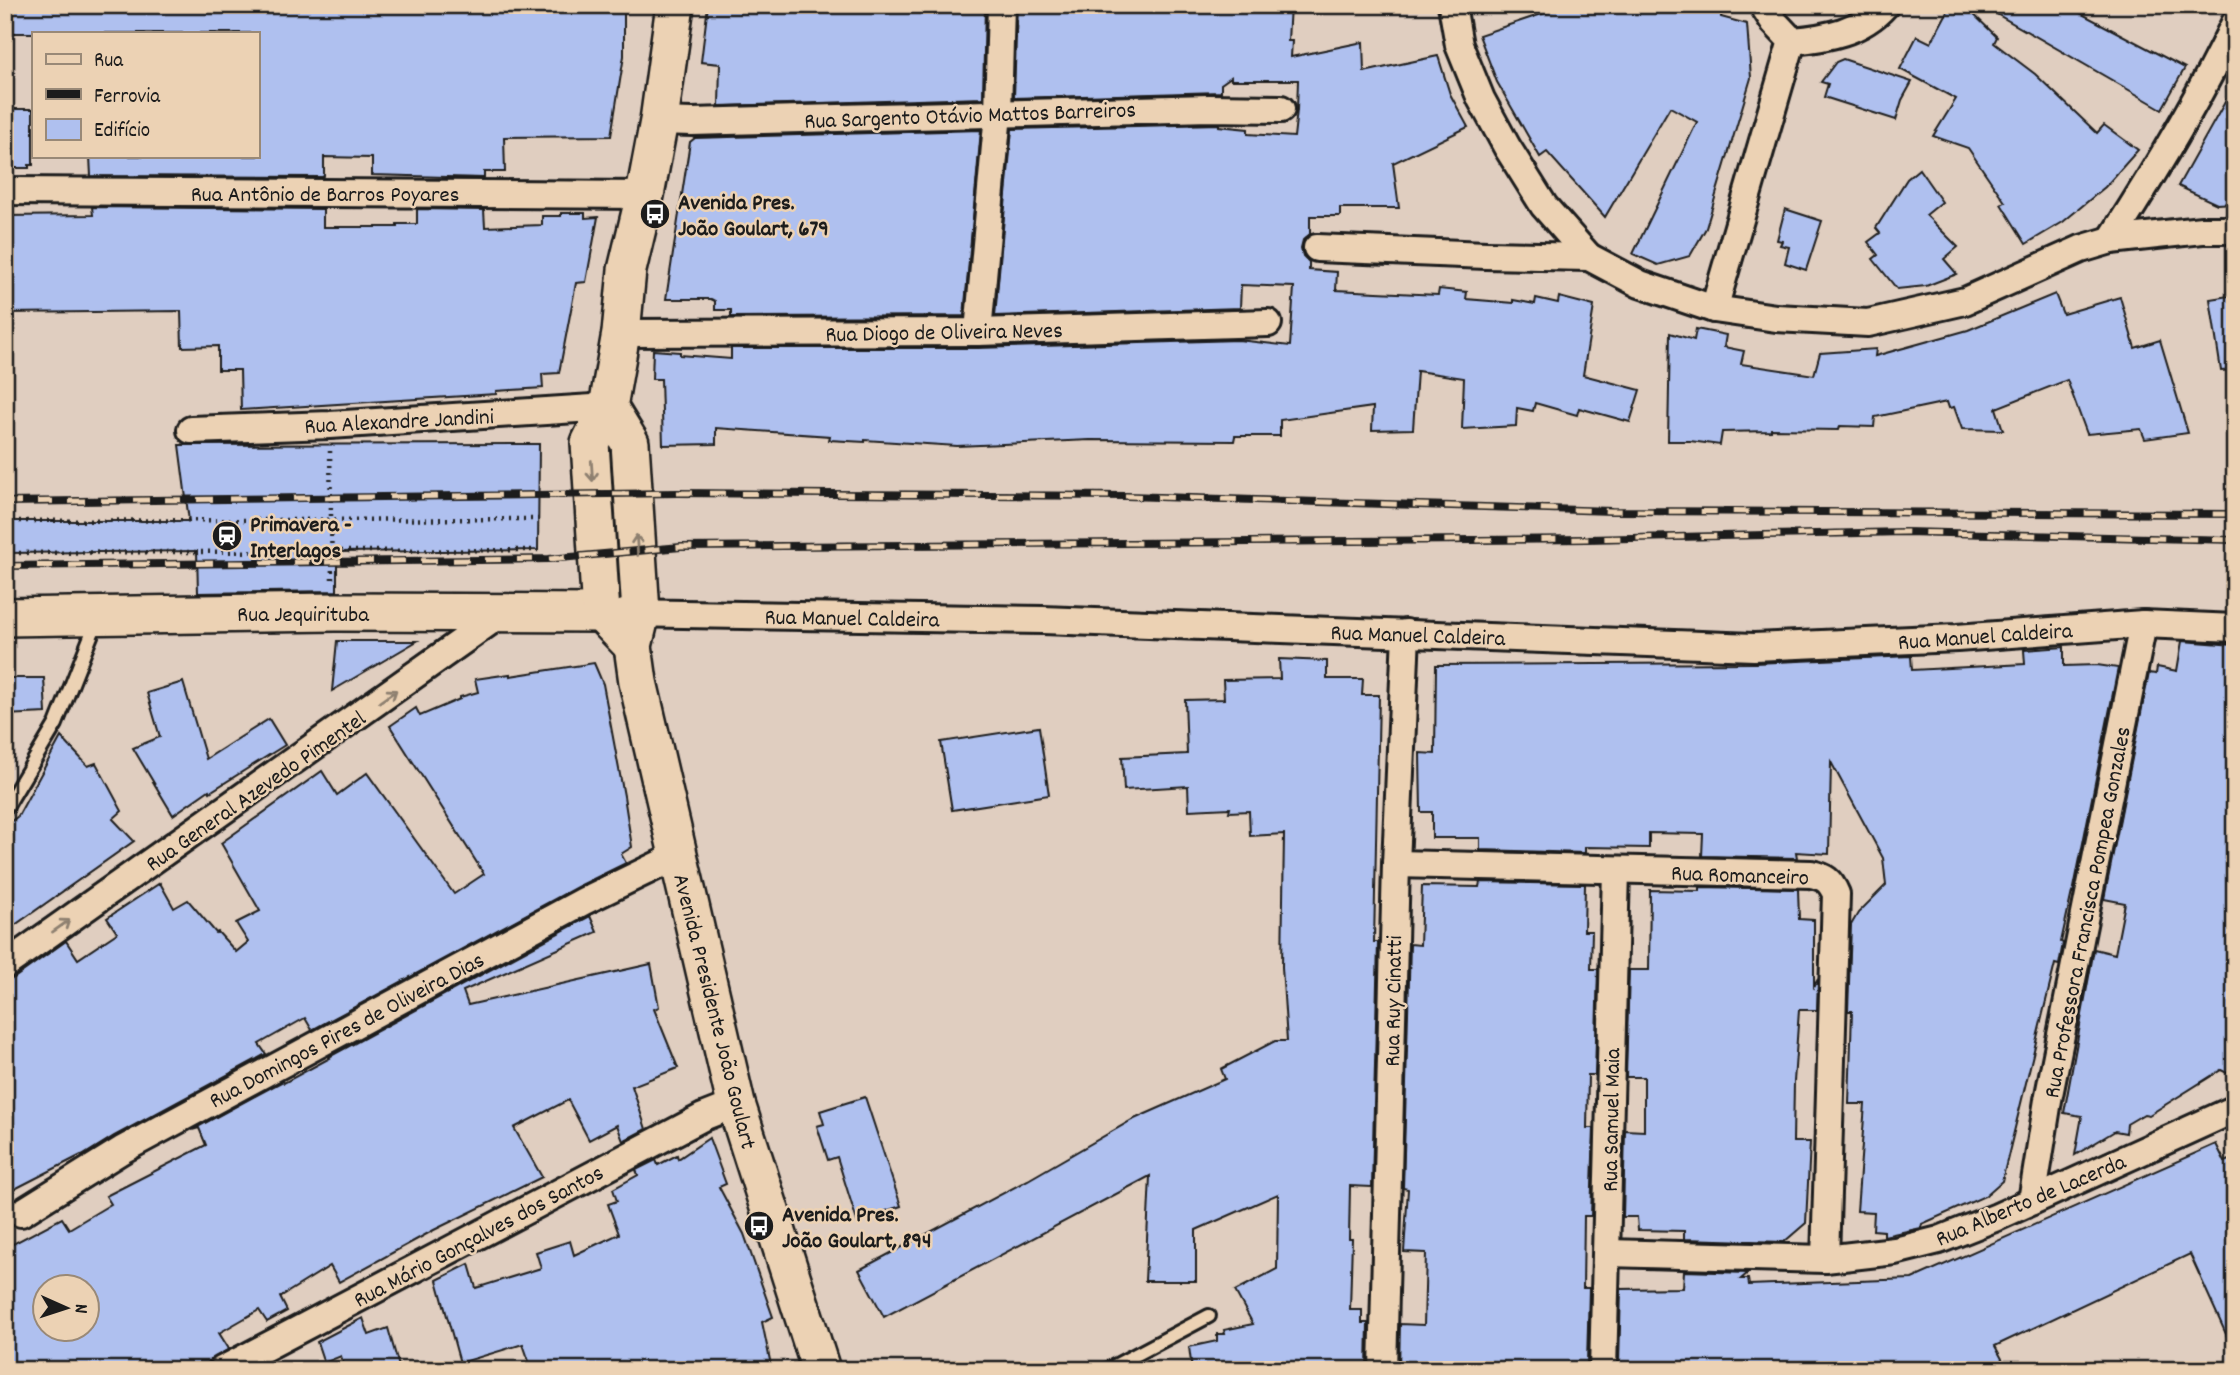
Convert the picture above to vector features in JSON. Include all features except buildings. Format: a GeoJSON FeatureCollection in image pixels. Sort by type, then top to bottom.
{"type":"FeatureCollection","features":[{"type":"Feature","properties":{"kind":"main road"},"geometry":{"type":"LineString","coordinates":[[637,629],[601,613],[590,443],[608,407],[621,333],[627,270],[659,121],[675,5]]}},
{"type":"Feature","properties":{"kind":"main road","name":"Avenida Presidente João Goulart"},"geometry":{"type":"LineString","coordinates":[[608,407],[630,443],[638,682],[736,1104],[821,1370]]}},
{"type":"Feature","properties":{"kind":"main road"},"geometry":{"type":"LineString","coordinates":[[517,612],[571,600],[588,586],[599,571]]}},
{"type":"Feature","properties":{"kind":"main road","name":"Rua Jequirituba"},"geometry":{"type":"LineString","coordinates":[[5,617],[335,612],[601,613]]}},
{"type":"Feature","properties":{"kind":"street"},"geometry":{"type":"LineString","coordinates":[[978,332],[998,113],[1001,5]]}},
{"type":"Feature","properties":{"kind":"street"},"geometry":{"type":"LineString","coordinates":[[1452,5],[1458,45],[1481,99],[1544,206],[1589,257],[1640,284],[1714,309],[1776,318],[1868,323],[1965,302],[2081,249],[2111,240],[2202,230],[2235,230]]}},
{"type":"Feature","properties":{"kind":"street"},"geometry":{"type":"LineString","coordinates":[[1763,5],[1792,41]]}},
{"type":"Feature","properties":{"kind":"street"},"geometry":{"type":"LineString","coordinates":[[1792,41],[1843,34],[1885,5]]}},
{"type":"Feature","properties":{"kind":"street"},"geometry":{"type":"LineString","coordinates":[[2111,240],[2185,119],[2235,23]]}},
{"type":"Feature","properties":{"kind":"street"},"geometry":{"type":"LineString","coordinates":[[1714,309],[1792,41]]}},
{"type":"Feature","properties":{"kind":"street","name":"Rua Sargento Otávio Mattos Barreiros"},"geometry":{"type":"LineString","coordinates":[[659,121],[1209,108],[1281,109]]}},
{"type":"Feature","properties":{"kind":"street","name":"Rua Antônio de Barros Poyares"},"geometry":{"type":"LineString","coordinates":[[5,191],[645,195]]}},
{"type":"Feature","properties":{"kind":"street"},"geometry":{"type":"LineString","coordinates":[[1317,248],[1589,257]]}},
{"type":"Feature","properties":{"kind":"street","name":"Rua Diogo de Oliveira Neves"},"geometry":{"type":"LineString","coordinates":[[621,333],[978,332],[1268,323]]}},
{"type":"Feature","properties":{"kind":"street","name":"Rua Alexandre Jandini"},"geometry":{"type":"LineString","coordinates":[[191,430],[330,425],[608,407]]}},
{"type":"Feature","properties":{"kind":"street","name":"Rua General Azevedo Pimentel"},"geometry":{"type":"LineString","coordinates":[[5,965],[517,612]]}},
{"type":"Feature","properties":{"kind":"street","name":"Rua Manuel Caldeira"},"geometry":{"type":"LineString","coordinates":[[637,629],[1043,620],[1754,647],[1957,638],[2143,624],[2235,628]]}},
{"type":"Feature","properties":{"kind":"street","name":"Rua Professora Francisca Pompea Gonzales"},"geometry":{"type":"LineString","coordinates":[[2032,1201],[2048,1100],[2143,624]]}},
{"type":"Feature","properties":{"kind":"street","name":"Rua Ruy Cinatti"},"geometry":{"type":"LineString","coordinates":[[1383,1370],[1396,864],[1406,633]]}},
{"type":"Feature","properties":{"kind":"street","name":"Rua Domingos Pires de Oliveira Dias"},"geometry":{"type":"LineString","coordinates":[[21,1213],[122,1150],[560,914],[677,856]]}},
{"type":"Feature","properties":{"kind":"street","name":"Rua Romanceiro"},"geometry":{"type":"LineString","coordinates":[[1396,864],[1811,874],[1824,877],[1831,883],[1836,894],[1825,1259]]}},
{"type":"Feature","properties":{"kind":"street","name":"Rua Samuel Maia"},"geometry":{"type":"LineString","coordinates":[[1603,1370],[1616,870]]}},
{"type":"Feature","properties":{"kind":"street","name":"Rua Mário Gonçalves dos Santos"},"geometry":{"type":"LineString","coordinates":[[222,1370],[703,1117],[736,1104]]}},
{"type":"Feature","properties":{"kind":"street","name":"Rua Alberto de Lacerda"},"geometry":{"type":"LineString","coordinates":[[1608,1253],[1825,1259],[1895,1251],[1939,1240],[2235,1109]]}},
{"type":"Feature","properties":{"kind":"lane"},"geometry":{"type":"LineString","coordinates":[[5,809],[57,724],[99,615]]}},
{"type":"Feature","properties":{"kind":"lane"},"geometry":{"type":"LineString","coordinates":[[1107,1370],[1209,1316]]}},
{"type":"Feature","properties":{"kind":"path"},"geometry":{"type":"LineString","coordinates":[[330,425],[332,602],[335,612]]}},
{"type":"Feature","properties":{"kind":"path"},"geometry":{"type":"LineString","coordinates":[[5,521],[538,519]]}},
{"type":"Feature","properties":{"kind":"path"},"geometry":{"type":"LineString","coordinates":[[5,553],[538,550]]}},
{"type":"Feature","properties":{"kind":"railway"},"geometry":{"type":"LineString","coordinates":[[5,502],[678,493],[1127,496],[1612,511],[2235,514]]}},
{"type":"Feature","properties":{"kind":"railway"},"geometry":{"type":"LineString","coordinates":[[5,566],[549,559],[681,547],[1587,539],[1905,532],[2235,540]]}},
{"type":"Feature","properties":{"kind":"place","name":"Avenida Pres. João Goulart, 679"},"geometry":{"type":"Point","coordinates":[655,214]}},
{"type":"Feature","properties":{"kind":"place","name":"Primavera - Interlagos"},"geometry":{"type":"Point","coordinates":[227,536]}},
{"type":"Feature","properties":{"kind":"place","name":"Avenida Pres. João Goulart, 894"},"geometry":{"type":"Point","coordinates":[759,1226]}}]}
